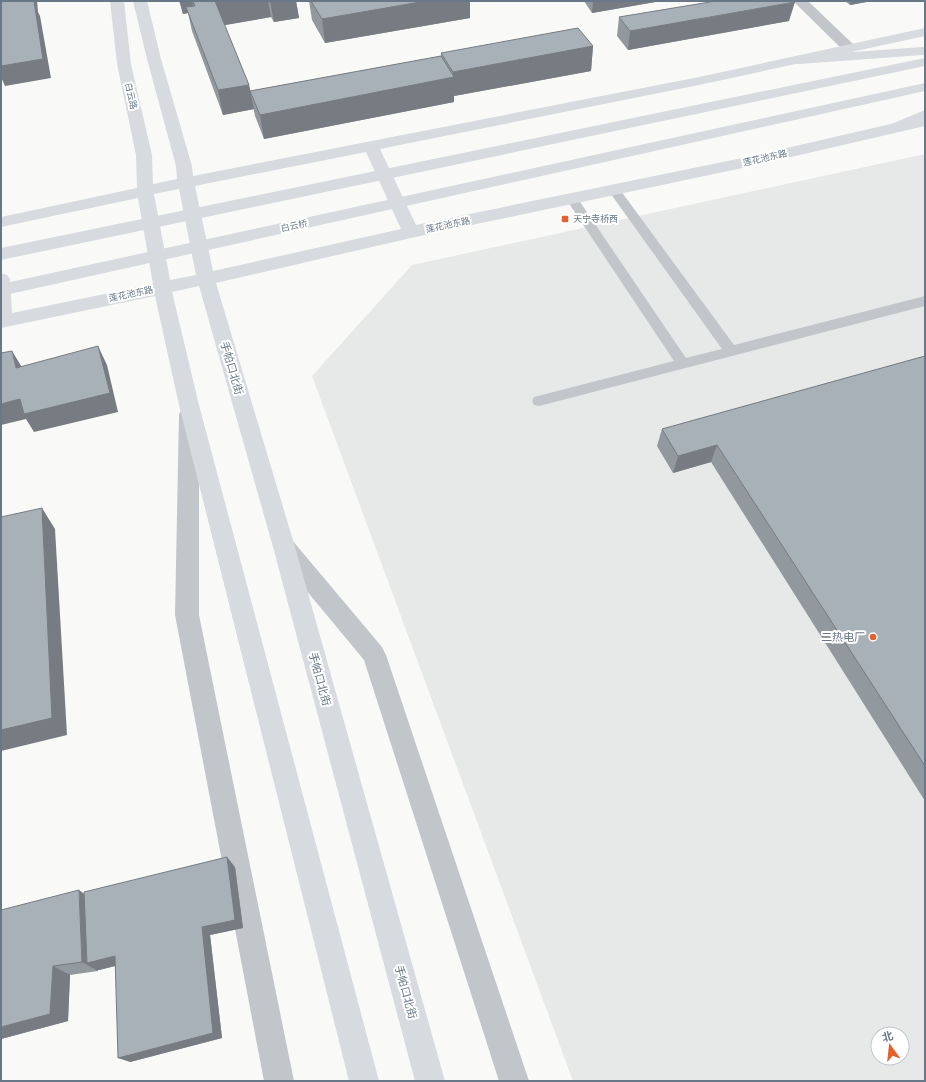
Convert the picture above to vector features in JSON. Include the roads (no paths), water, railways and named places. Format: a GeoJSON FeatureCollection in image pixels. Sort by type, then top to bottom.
{"type":"FeatureCollection","features":[{"type":"Feature","properties":{"kind":"main road","name":"白云路"},"geometry":{"type":"LineString","coordinates":[[116,1],[124,64],[144,155],[145,191],[162,287]]}},
{"type":"Feature","properties":{"kind":"main road"},"geometry":{"type":"LineString","coordinates":[[140,1],[154,59],[184,166],[186,183]]}},
{"type":"Feature","properties":{"kind":"main road"},"geometry":{"type":"LineString","coordinates":[[1,222],[145,191],[648,92],[925,32]]}},
{"type":"Feature","properties":{"kind":"main road"},"geometry":{"type":"LineString","coordinates":[[800,60],[925,51]]}},
{"type":"Feature","properties":{"kind":"main road"},"geometry":{"type":"LineString","coordinates":[[1,254],[925,62]]}},
{"type":"Feature","properties":{"kind":"main road","name":"白云桥"},"geometry":{"type":"LineString","coordinates":[[1,290],[925,87]]}},
{"type":"Feature","properties":{"kind":"main road"},"geometry":{"type":"LineString","coordinates":[[894,128],[925,115]]}},
{"type":"Feature","properties":{"kind":"main road"},"geometry":{"type":"LineString","coordinates":[[894,128],[925,121]]}},
{"type":"Feature","properties":{"kind":"main road","name":"莲花池东路"},"geometry":{"type":"LineString","coordinates":[[2,321],[206,278],[411,232],[752,161],[894,128]]}},
{"type":"Feature","properties":{"kind":"main road"},"geometry":{"type":"LineString","coordinates":[[371,146],[411,232]]}},
{"type":"Feature","properties":{"kind":"main road","name":"手帕口北街"},"geometry":{"type":"LineString","coordinates":[[186,183],[206,278],[284,547],[430,1081]]}},
{"type":"Feature","properties":{"kind":"main road"},"geometry":{"type":"LineString","coordinates":[[1,279],[2,321]]}},
{"type":"Feature","properties":{"kind":"main road"},"geometry":{"type":"LineString","coordinates":[[162,287],[189,405],[364,1081]]}},
{"type":"Feature","properties":{"kind":"street"},"geometry":{"type":"LineString","coordinates":[[800,1],[849,48]]}},
{"type":"Feature","properties":{"kind":"street"},"geometry":{"type":"LineString","coordinates":[[189,405],[188,615],[279,1081]]}},
{"type":"Feature","properties":{"kind":"street"},"geometry":{"type":"LineString","coordinates":[[284,547],[374,655],[514,1081]]}},
{"type":"Feature","properties":{"kind":"lane"},"geometry":{"type":"LineString","coordinates":[[614,190],[731,351]]}},
{"type":"Feature","properties":{"kind":"lane"},"geometry":{"type":"LineString","coordinates":[[572,199],[683,364]]}},
{"type":"Feature","properties":{"kind":"lane"},"geometry":{"type":"LineString","coordinates":[[539,401],[925,301]]}},
{"type":"Feature","properties":{"kind":"place","name":"天宁寺桥西"},"geometry":{"type":"Point","coordinates":[565,219]}},
{"type":"Feature","properties":{"kind":"place","name":"二热电厂"},"geometry":{"type":"Point","coordinates":[873,637]}}]}
